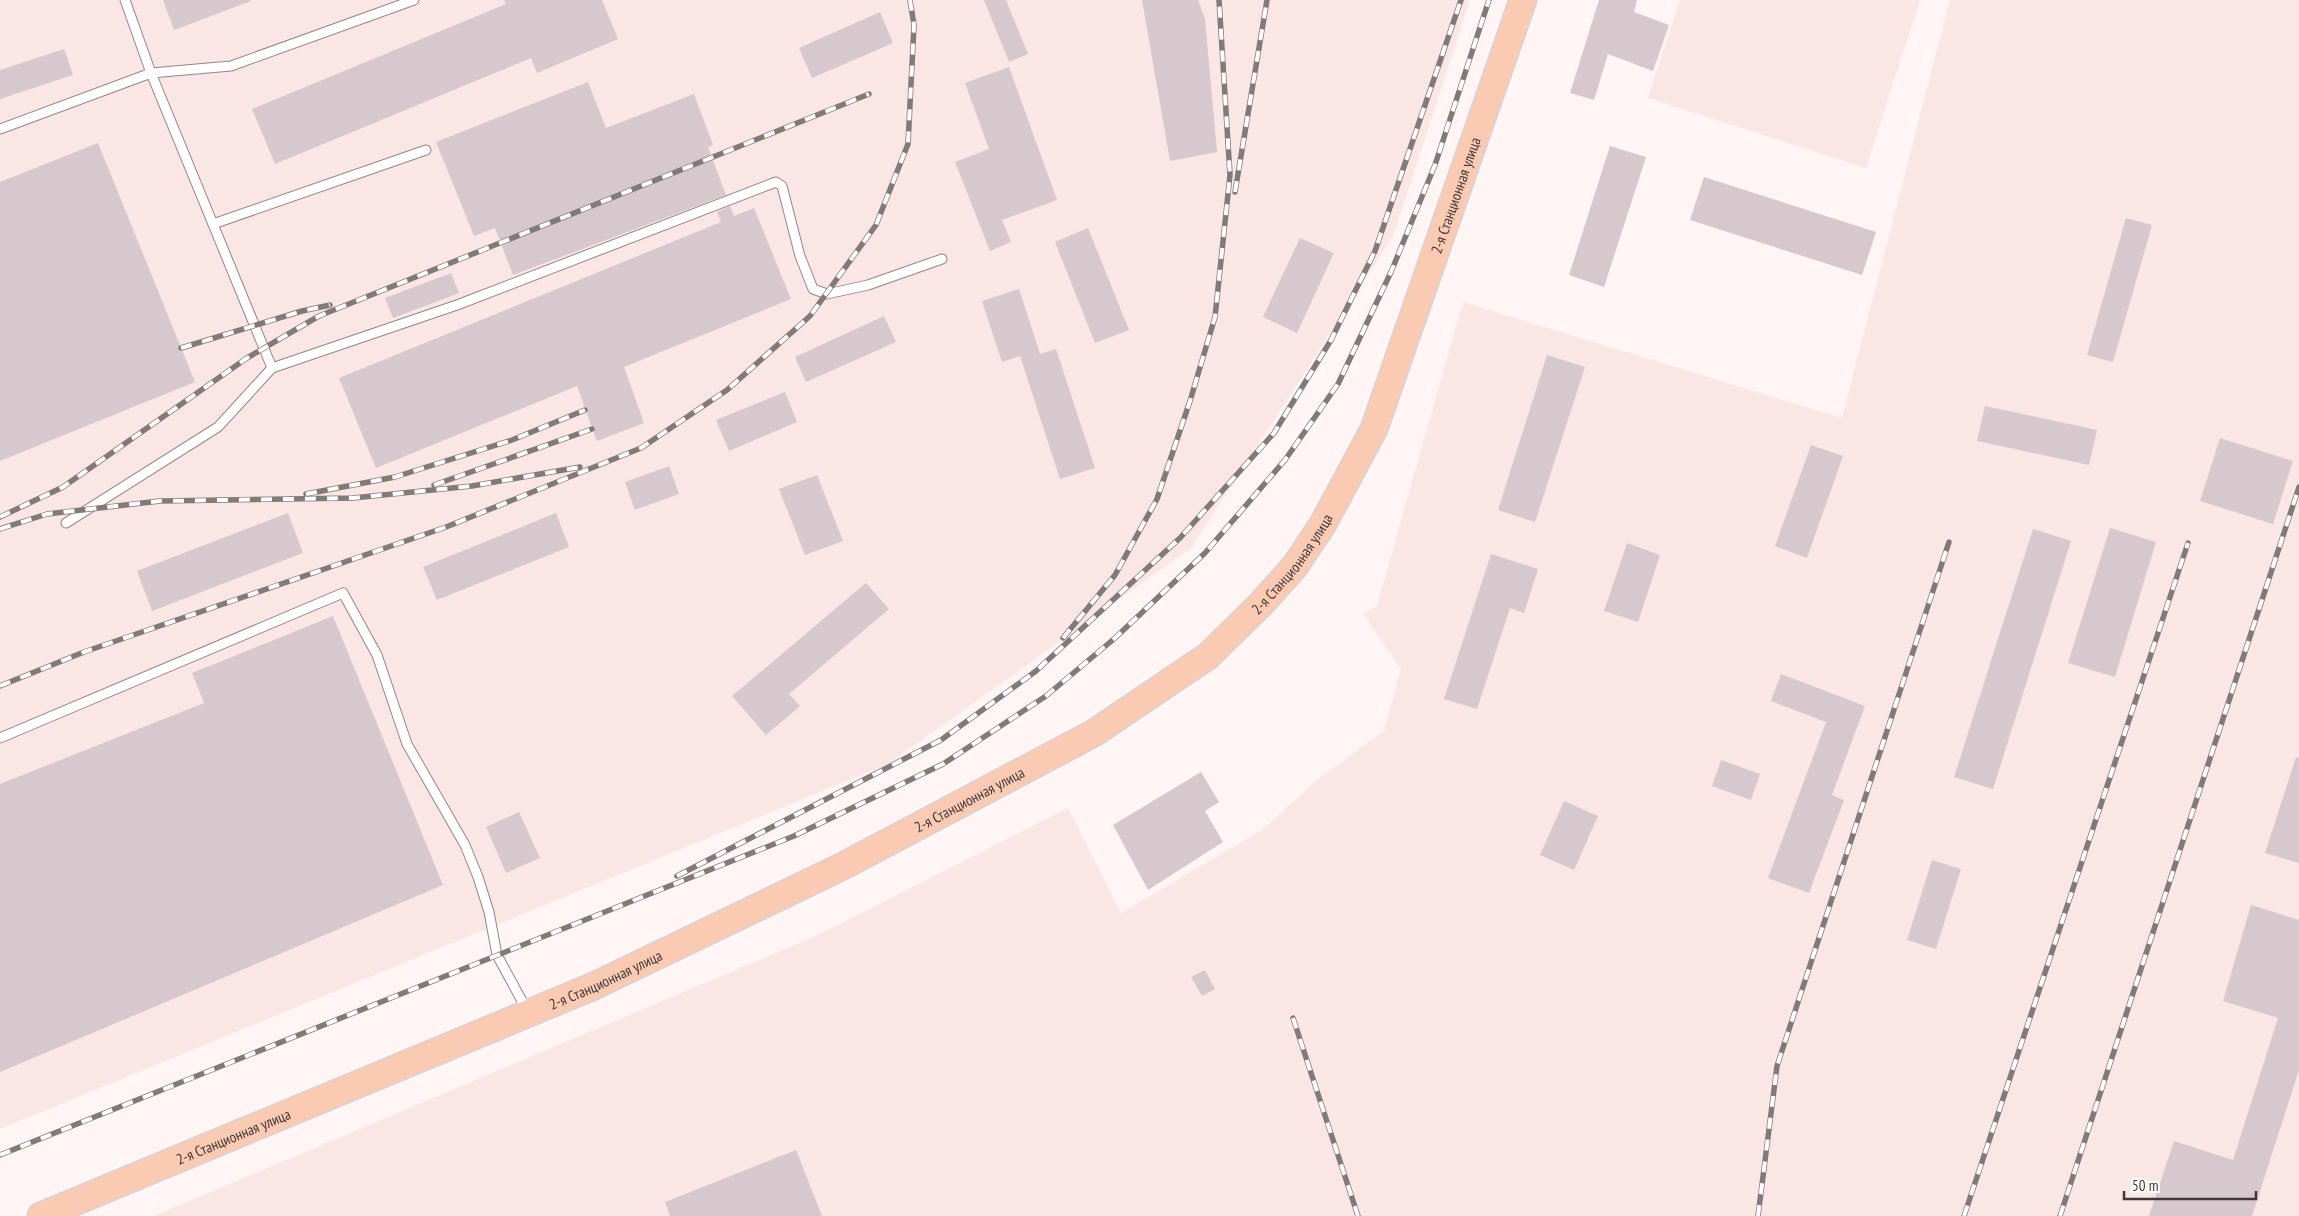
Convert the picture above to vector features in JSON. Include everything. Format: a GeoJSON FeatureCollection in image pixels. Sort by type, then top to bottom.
{"type":"FeatureCollection","features":[{"type":"Feature","properties":{"kind":"main road","name":"2-я Станционная улица"},"geometry":{"type":"LineString","coordinates":[[41,1216],[594,986],[843,866],[1094,733],[1208,656],[1261,604],[1295,566],[1324,524],[1374,429],[1523,0]]}},
{"type":"Feature","properties":{"kind":"lane"},"geometry":{"type":"LineString","coordinates":[[125,0],[151,73],[272,368]]}},
{"type":"Feature","properties":{"kind":"lane"},"geometry":{"type":"LineString","coordinates":[[0,129],[151,73],[231,66],[414,0]]}},
{"type":"Feature","properties":{"kind":"lane"},"geometry":{"type":"LineString","coordinates":[[213,224],[426,150]]}},
{"type":"Feature","properties":{"kind":"lane"},"geometry":{"type":"LineString","coordinates":[[66,523],[218,427],[272,368],[457,305],[776,182],[782,186],[800,256],[813,289],[827,294],[868,285],[942,259]]}},
{"type":"Feature","properties":{"kind":"lane"},"geometry":{"type":"LineString","coordinates":[[0,738],[343,593],[377,655],[407,744],[465,845],[486,903],[497,955],[529,1014]]}},
{"type":"Feature","properties":{"kind":"shaded area"},"geometry":{"type":"Polygon","coordinates":[[[0,0],[1470,0],[1393,236],[1191,548],[888,764],[0,1129],[0,0]]]}},
{"type":"Feature","properties":{"kind":"shaded area"},"geometry":{"type":"Polygon","coordinates":[[[1680,0],[1920,0],[1866,168],[1648,98],[1680,0]]]}},
{"type":"Feature","properties":{"kind":"shaded area"},"geometry":{"type":"Polygon","coordinates":[[[1950,0],[2299,0],[2299,1216],[154,1216],[816,936],[1068,808],[1121,913],[1262,830],[1321,777],[1384,731],[1401,669],[1363,613],[1377,606],[1463,302],[1842,418],[1950,0]]]}},
{"type":"Feature","properties":{"kind":"building"},"geometry":{"type":"Polygon","coordinates":[[[163,0],[250,0],[251,1],[174,30],[163,0]]]}},
{"type":"Feature","properties":{"kind":"building"},"geometry":{"type":"Polygon","coordinates":[[[504,0],[602,0],[618,39],[537,73],[531,58],[275,164],[252,109],[506,4],[504,0]]]}},
{"type":"Feature","properties":{"kind":"building"},"geometry":{"type":"Polygon","coordinates":[[[984,0],[1006,0],[1028,54],[1009,62],[984,0]]]}},
{"type":"Feature","properties":{"kind":"building"},"geometry":{"type":"Polygon","coordinates":[[[1142,0],[1198,0],[1205,19],[1217,152],[1170,161],[1142,0]]]}},
{"type":"Feature","properties":{"kind":"building"},"geometry":{"type":"Polygon","coordinates":[[[1599,0],[1637,0],[1634,12],[1669,25],[1653,71],[1608,54],[1594,100],[1570,93],[1599,0]]]}},
{"type":"Feature","properties":{"kind":"building"},"geometry":{"type":"Polygon","coordinates":[[[880,12],[893,43],[812,78],[799,48],[880,12]]]}},
{"type":"Feature","properties":{"kind":"building"},"geometry":{"type":"Polygon","coordinates":[[[64,49],[73,75],[0,99],[0,70],[64,49]]]}},
{"type":"Feature","properties":{"kind":"building"},"geometry":{"type":"Polygon","coordinates":[[[1009,67],[1057,200],[1002,220],[1011,242],[990,251],[955,162],[989,149],[965,83],[1009,67]]]}},
{"type":"Feature","properties":{"kind":"building"},"geometry":{"type":"Polygon","coordinates":[[[588,82],[606,128],[694,94],[713,145],[708,147],[726,195],[513,275],[495,228],[474,236],[436,142],[588,82]]]}},
{"type":"Feature","properties":{"kind":"building"},"geometry":{"type":"Polygon","coordinates":[[[98,143],[195,382],[0,461],[0,182],[98,143]]]}},
{"type":"Feature","properties":{"kind":"building"},"geometry":{"type":"Polygon","coordinates":[[[1610,146],[1646,157],[1604,287],[1569,275],[1610,146]]]}},
{"type":"Feature","properties":{"kind":"building"},"geometry":{"type":"Polygon","coordinates":[[[1704,177],[1876,232],[1862,275],[1690,220],[1704,177]]]}},
{"type":"Feature","properties":{"kind":"building"},"geometry":{"type":"Polygon","coordinates":[[[730,206],[734,216],[754,208],[791,299],[624,367],[644,423],[597,441],[577,386],[376,468],[339,378],[721,222],[717,212],[730,206]]]}},
{"type":"Feature","properties":{"kind":"building"},"geometry":{"type":"Polygon","coordinates":[[[2126,218],[2152,225],[2113,362],[2087,355],[2126,218]]]}},
{"type":"Feature","properties":{"kind":"building"},"geometry":{"type":"Polygon","coordinates":[[[1088,228],[1129,330],[1095,343],[1055,242],[1088,228]]]}},
{"type":"Feature","properties":{"kind":"building"},"geometry":{"type":"Polygon","coordinates":[[[1300,238],[1334,253],[1297,333],[1263,317],[1300,238]]]}},
{"type":"Feature","properties":{"kind":"building"},"geometry":{"type":"Polygon","coordinates":[[[451,273],[459,293],[393,318],[385,298],[451,273]]]}},
{"type":"Feature","properties":{"kind":"building"},"geometry":{"type":"Polygon","coordinates":[[[1019,289],[1040,354],[1056,349],[1095,468],[1060,479],[1020,356],[1002,362],[982,301],[1019,289]]]}},
{"type":"Feature","properties":{"kind":"building"},"geometry":{"type":"Polygon","coordinates":[[[884,316],[896,342],[806,382],[795,357],[884,316]]]}},
{"type":"Feature","properties":{"kind":"building"},"geometry":{"type":"Polygon","coordinates":[[[1547,355],[1585,367],[1535,522],[1498,510],[1547,355]]]}},
{"type":"Feature","properties":{"kind":"building"},"geometry":{"type":"Polygon","coordinates":[[[785,392],[797,422],[729,451],[716,420],[785,392]]]}},
{"type":"Feature","properties":{"kind":"building"},"geometry":{"type":"Polygon","coordinates":[[[1985,406],[2097,430],[2089,465],[1977,441],[1985,406]]]}},
{"type":"Feature","properties":{"kind":"building"},"geometry":{"type":"Polygon","coordinates":[[[2220,438],[2293,461],[2273,524],[2200,501],[2220,438]]]}},
{"type":"Feature","properties":{"kind":"building"},"geometry":{"type":"Polygon","coordinates":[[[1811,445],[1843,456],[1807,558],[1775,546],[1811,445]]]}},
{"type":"Feature","properties":{"kind":"building"},"geometry":{"type":"Polygon","coordinates":[[[669,466],[679,494],[635,510],[625,482],[669,466]]]}},
{"type":"Feature","properties":{"kind":"building"},"geometry":{"type":"Polygon","coordinates":[[[817,475],[843,541],[805,555],[779,489],[817,475]]]}},
{"type":"Feature","properties":{"kind":"building"},"geometry":{"type":"Polygon","coordinates":[[[288,513],[303,553],[152,611],[137,571],[288,513]]]}},
{"type":"Feature","properties":{"kind":"building"},"geometry":{"type":"Polygon","coordinates":[[[556,513],[569,547],[437,600],[423,567],[556,513]]]}},
{"type":"Feature","properties":{"kind":"building"},"geometry":{"type":"Polygon","coordinates":[[[2110,528],[2156,542],[2115,677],[2068,663],[2110,528]]]}},
{"type":"Feature","properties":{"kind":"building"},"geometry":{"type":"Polygon","coordinates":[[[2033,529],[2071,541],[1993,789],[1954,777],[2033,529]]]}},
{"type":"Feature","properties":{"kind":"building"},"geometry":{"type":"Polygon","coordinates":[[[1627,543],[1660,555],[1638,622],[1604,611],[1627,543]]]}},
{"type":"Feature","properties":{"kind":"building"},"geometry":{"type":"Polygon","coordinates":[[[1491,554],[1538,569],[1524,613],[1510,608],[1477,709],[1444,699],[1491,554]]]}},
{"type":"Feature","properties":{"kind":"building"},"geometry":{"type":"Polygon","coordinates":[[[866,583],[889,609],[789,694],[800,706],[766,735],[732,696],[866,583]]]}},
{"type":"Feature","properties":{"kind":"building"},"geometry":{"type":"Polygon","coordinates":[[[333,616],[443,885],[0,1072],[0,784],[204,703],[192,673],[333,616]]]}},
{"type":"Feature","properties":{"kind":"building"},"geometry":{"type":"Polygon","coordinates":[[[1781,674],[1865,706],[1832,795],[1844,800],[1809,893],[1768,878],[1826,722],[1771,701],[1781,674]]]}},
{"type":"Feature","properties":{"kind":"building"},"geometry":{"type":"Polygon","coordinates":[[[2296,757],[2299,758],[2299,863],[2265,853],[2296,757]]]}},
{"type":"Feature","properties":{"kind":"building"},"geometry":{"type":"Polygon","coordinates":[[[1721,760],[1760,774],[1751,800],[1712,786],[1721,760]]]}},
{"type":"Feature","properties":{"kind":"building"},"geometry":{"type":"Polygon","coordinates":[[[1201,772],[1219,802],[1205,811],[1223,842],[1148,890],[1113,825],[1201,772]]]}},
{"type":"Feature","properties":{"kind":"building"},"geometry":{"type":"Polygon","coordinates":[[[1564,801],[1598,816],[1574,870],[1540,855],[1564,801]]]}},
{"type":"Feature","properties":{"kind":"building"},"geometry":{"type":"Polygon","coordinates":[[[519,812],[540,858],[506,873],[486,827],[519,812]]]}},
{"type":"Feature","properties":{"kind":"building"},"geometry":{"type":"Polygon","coordinates":[[[1932,860],[1961,869],[1936,949],[1907,940],[1932,860]]]}},
{"type":"Feature","properties":{"kind":"building"},"geometry":{"type":"Polygon","coordinates":[[[2251,905],[2299,920],[2299,1070],[2252,1216],[2149,1216],[2174,1141],[2233,1160],[2278,1018],[2223,1001],[2251,905]]]}},
{"type":"Feature","properties":{"kind":"building"},"geometry":{"type":"Polygon","coordinates":[[[1205,970],[1215,989],[1202,996],[1191,977],[1205,970]]]}},
{"type":"Feature","properties":{"kind":"building"},"geometry":{"type":"Polygon","coordinates":[[[796,1150],[822,1216],[670,1216],[665,1202],[796,1150]]]}},
{"type":"Feature","properties":{"kind":"railway"},"geometry":{"type":"LineString","coordinates":[[0,686],[84,652],[446,527],[641,448],[727,390],[810,316],[876,225],[908,144],[914,25],[910,0]]}},
{"type":"Feature","properties":{"kind":"railway"},"geometry":{"type":"LineString","coordinates":[[1063,638],[1115,575],[1157,499],[1190,401],[1215,317],[1230,175],[1219,0]]}},
{"type":"Feature","properties":{"kind":"railway"},"geometry":{"type":"LineString","coordinates":[[1235,192],[1267,0]]}},
{"type":"Feature","properties":{"kind":"railway"},"geometry":{"type":"LineString","coordinates":[[677,876],[941,740],[1036,671],[1180,538],[1274,433],[1331,340],[1375,251],[1461,0]]}},
{"type":"Feature","properties":{"kind":"railway"},"geometry":{"type":"LineString","coordinates":[[0,1155],[794,836],[943,764],[1046,696],[1115,638],[1205,553],[1285,460],[1338,384],[1391,272],[1435,165],[1489,0]]}},
{"type":"Feature","properties":{"kind":"railway"},"geometry":{"type":"LineString","coordinates":[[0,517],[63,487],[247,358],[319,316],[869,94]]}},
{"type":"Feature","properties":{"kind":"railway"},"geometry":{"type":"LineString","coordinates":[[181,348],[302,311],[330,305]]}},
{"type":"Feature","properties":{"kind":"railway"},"geometry":{"type":"LineString","coordinates":[[306,494],[395,477],[512,440],[585,410]]}},
{"type":"Feature","properties":{"kind":"railway"},"geometry":{"type":"LineString","coordinates":[[434,485],[592,429]]}},
{"type":"Feature","properties":{"kind":"railway"},"geometry":{"type":"LineString","coordinates":[[0,529],[47,514],[160,501],[353,498],[472,486],[580,467]]}},
{"type":"Feature","properties":{"kind":"railway"},"geometry":{"type":"LineString","coordinates":[[2060,1216],[2299,487]]}},
{"type":"Feature","properties":{"kind":"railway"},"geometry":{"type":"LineString","coordinates":[[1758,1216],[1777,1066],[1949,542]]}},
{"type":"Feature","properties":{"kind":"railway"},"geometry":{"type":"LineString","coordinates":[[1964,1216],[2188,543]]}},
{"type":"Feature","properties":{"kind":"railway"},"geometry":{"type":"LineString","coordinates":[[1293,1018],[1358,1216]]}}]}
